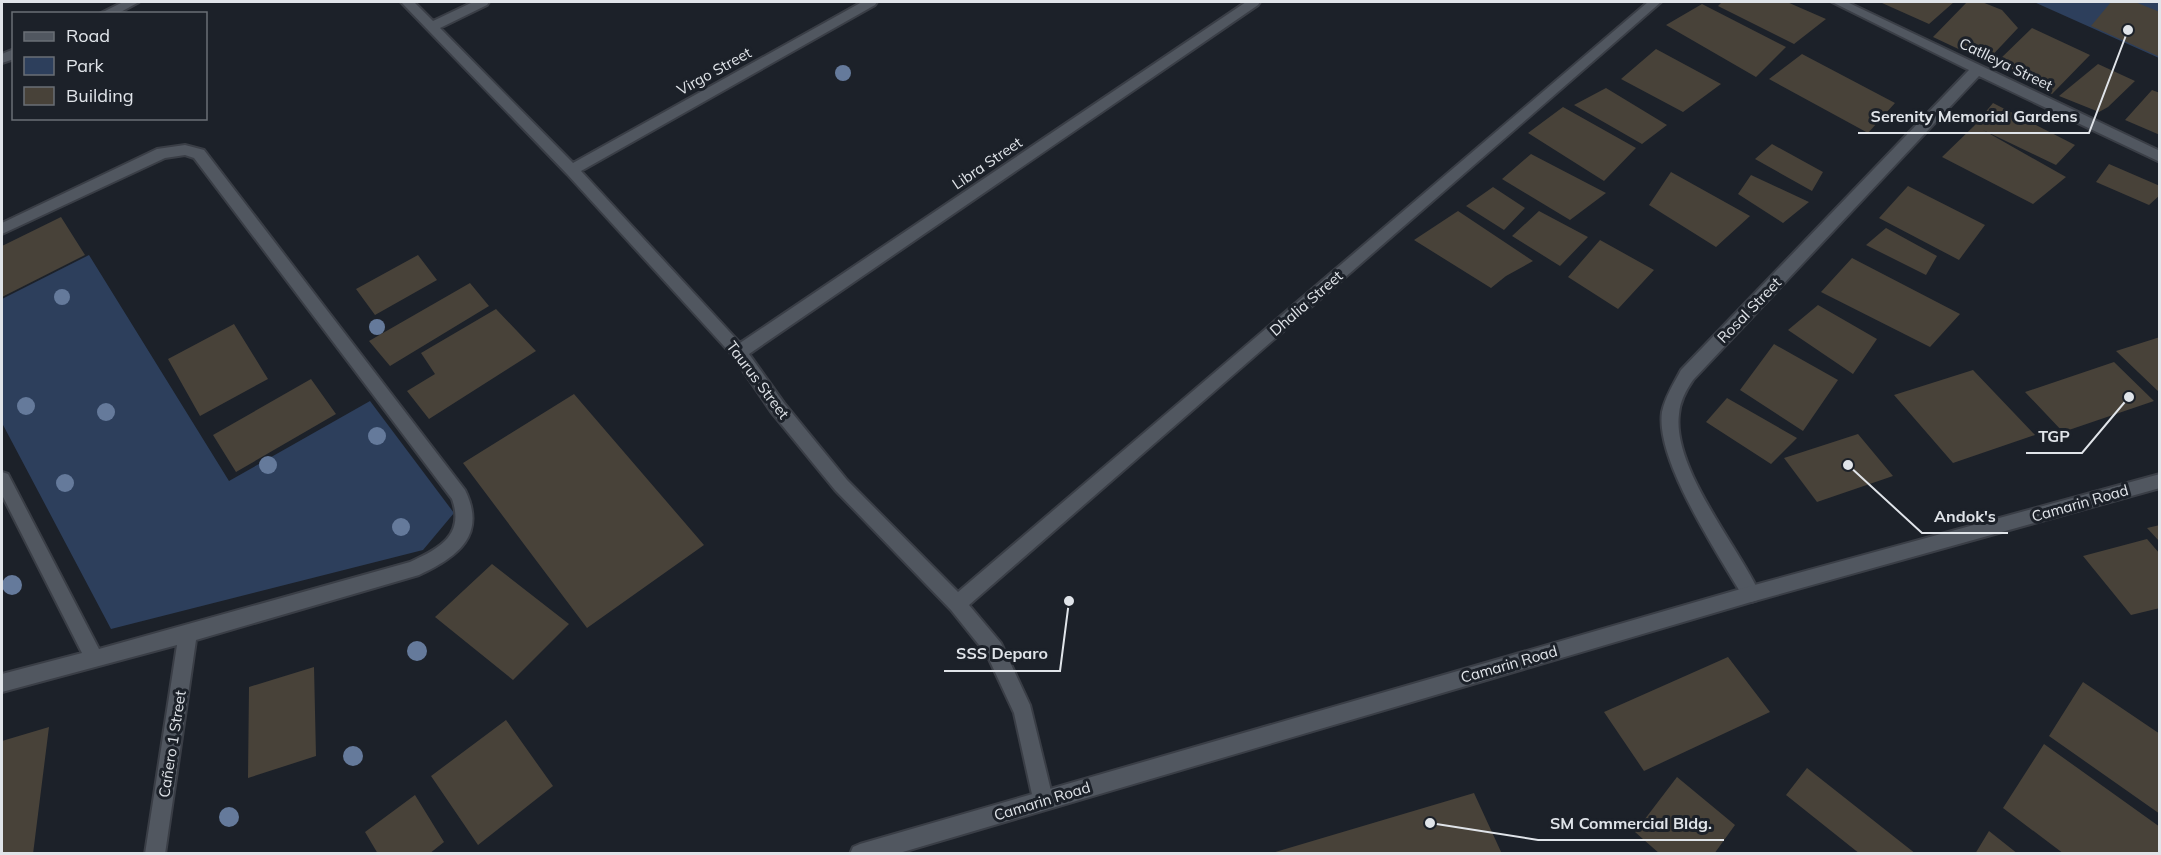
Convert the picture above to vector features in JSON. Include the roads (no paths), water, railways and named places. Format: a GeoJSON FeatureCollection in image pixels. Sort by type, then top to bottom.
{"type":"FeatureCollection","features":[{"type":"Feature","properties":{"kind":"street"},"geometry":{"type":"LineString","coordinates":[[110,12],[133,2]]}},
{"type":"Feature","properties":{"kind":"street","name":"Taurus Street"},"geometry":{"type":"LineString","coordinates":[[407,2],[573,170],[740,352],[778,408],[842,485],[957,604],[994,649],[1023,712],[1043,799]]}},
{"type":"Feature","properties":{"kind":"street"},"geometry":{"type":"LineString","coordinates":[[432,26],[483,2]]}},
{"type":"Feature","properties":{"kind":"street","name":"Virgo Street"},"geometry":{"type":"LineString","coordinates":[[573,170],[871,2]]}},
{"type":"Feature","properties":{"kind":"street","name":"Libra Street"},"geometry":{"type":"LineString","coordinates":[[740,352],[1254,2]]}},
{"type":"Feature","properties":{"kind":"street","name":"Dhalia Street"},"geometry":{"type":"LineString","coordinates":[[957,604],[1655,2]]}},
{"type":"Feature","properties":{"kind":"street","name":"Catlleya Street"},"geometry":{"type":"LineString","coordinates":[[1838,2],[2160,157]]}},
{"type":"Feature","properties":{"kind":"street","name":"Rosal Street"},"geometry":{"type":"LineString","coordinates":[[1751,594],[1701,506],[1673,441],[1670,416],[1676,393],[1687,375],[1978,69]]}},
{"type":"Feature","properties":{"kind":"street"},"geometry":{"type":"LineString","coordinates":[[2,229],[162,153],[185,150],[199,154],[459,495],[466,509],[465,527],[453,545],[434,560],[413,569],[188,634],[2,683]]}},
{"type":"Feature","properties":{"kind":"street"},"geometry":{"type":"LineString","coordinates":[[2,479],[94,658]]}},
{"type":"Feature","properties":{"kind":"street","name":"Camarin Road"},"geometry":{"type":"LineString","coordinates":[[860,854],[1751,594],[2160,481]]}},
{"type":"Feature","properties":{"kind":"street","name":"Cañero 1 Street"},"geometry":{"type":"LineString","coordinates":[[155,854],[188,634]]}},
{"type":"Feature","properties":{"kind":"place","name":"Serenity Memorial Gardens"},"geometry":{"type":"Point","coordinates":[2128,30]}},
{"type":"Feature","properties":{"kind":"place","name":"TGP"},"geometry":{"type":"Point","coordinates":[2129,397]}},
{"type":"Feature","properties":{"kind":"place","name":"Andok's"},"geometry":{"type":"Point","coordinates":[1848,465]}},
{"type":"Feature","properties":{"kind":"place","name":"SSS Deparo"},"geometry":{"type":"Point","coordinates":[1069,601]}},
{"type":"Feature","properties":{"kind":"place","name":"SM Commercial Bldg."},"geometry":{"type":"Point","coordinates":[1430,823]}}]}
